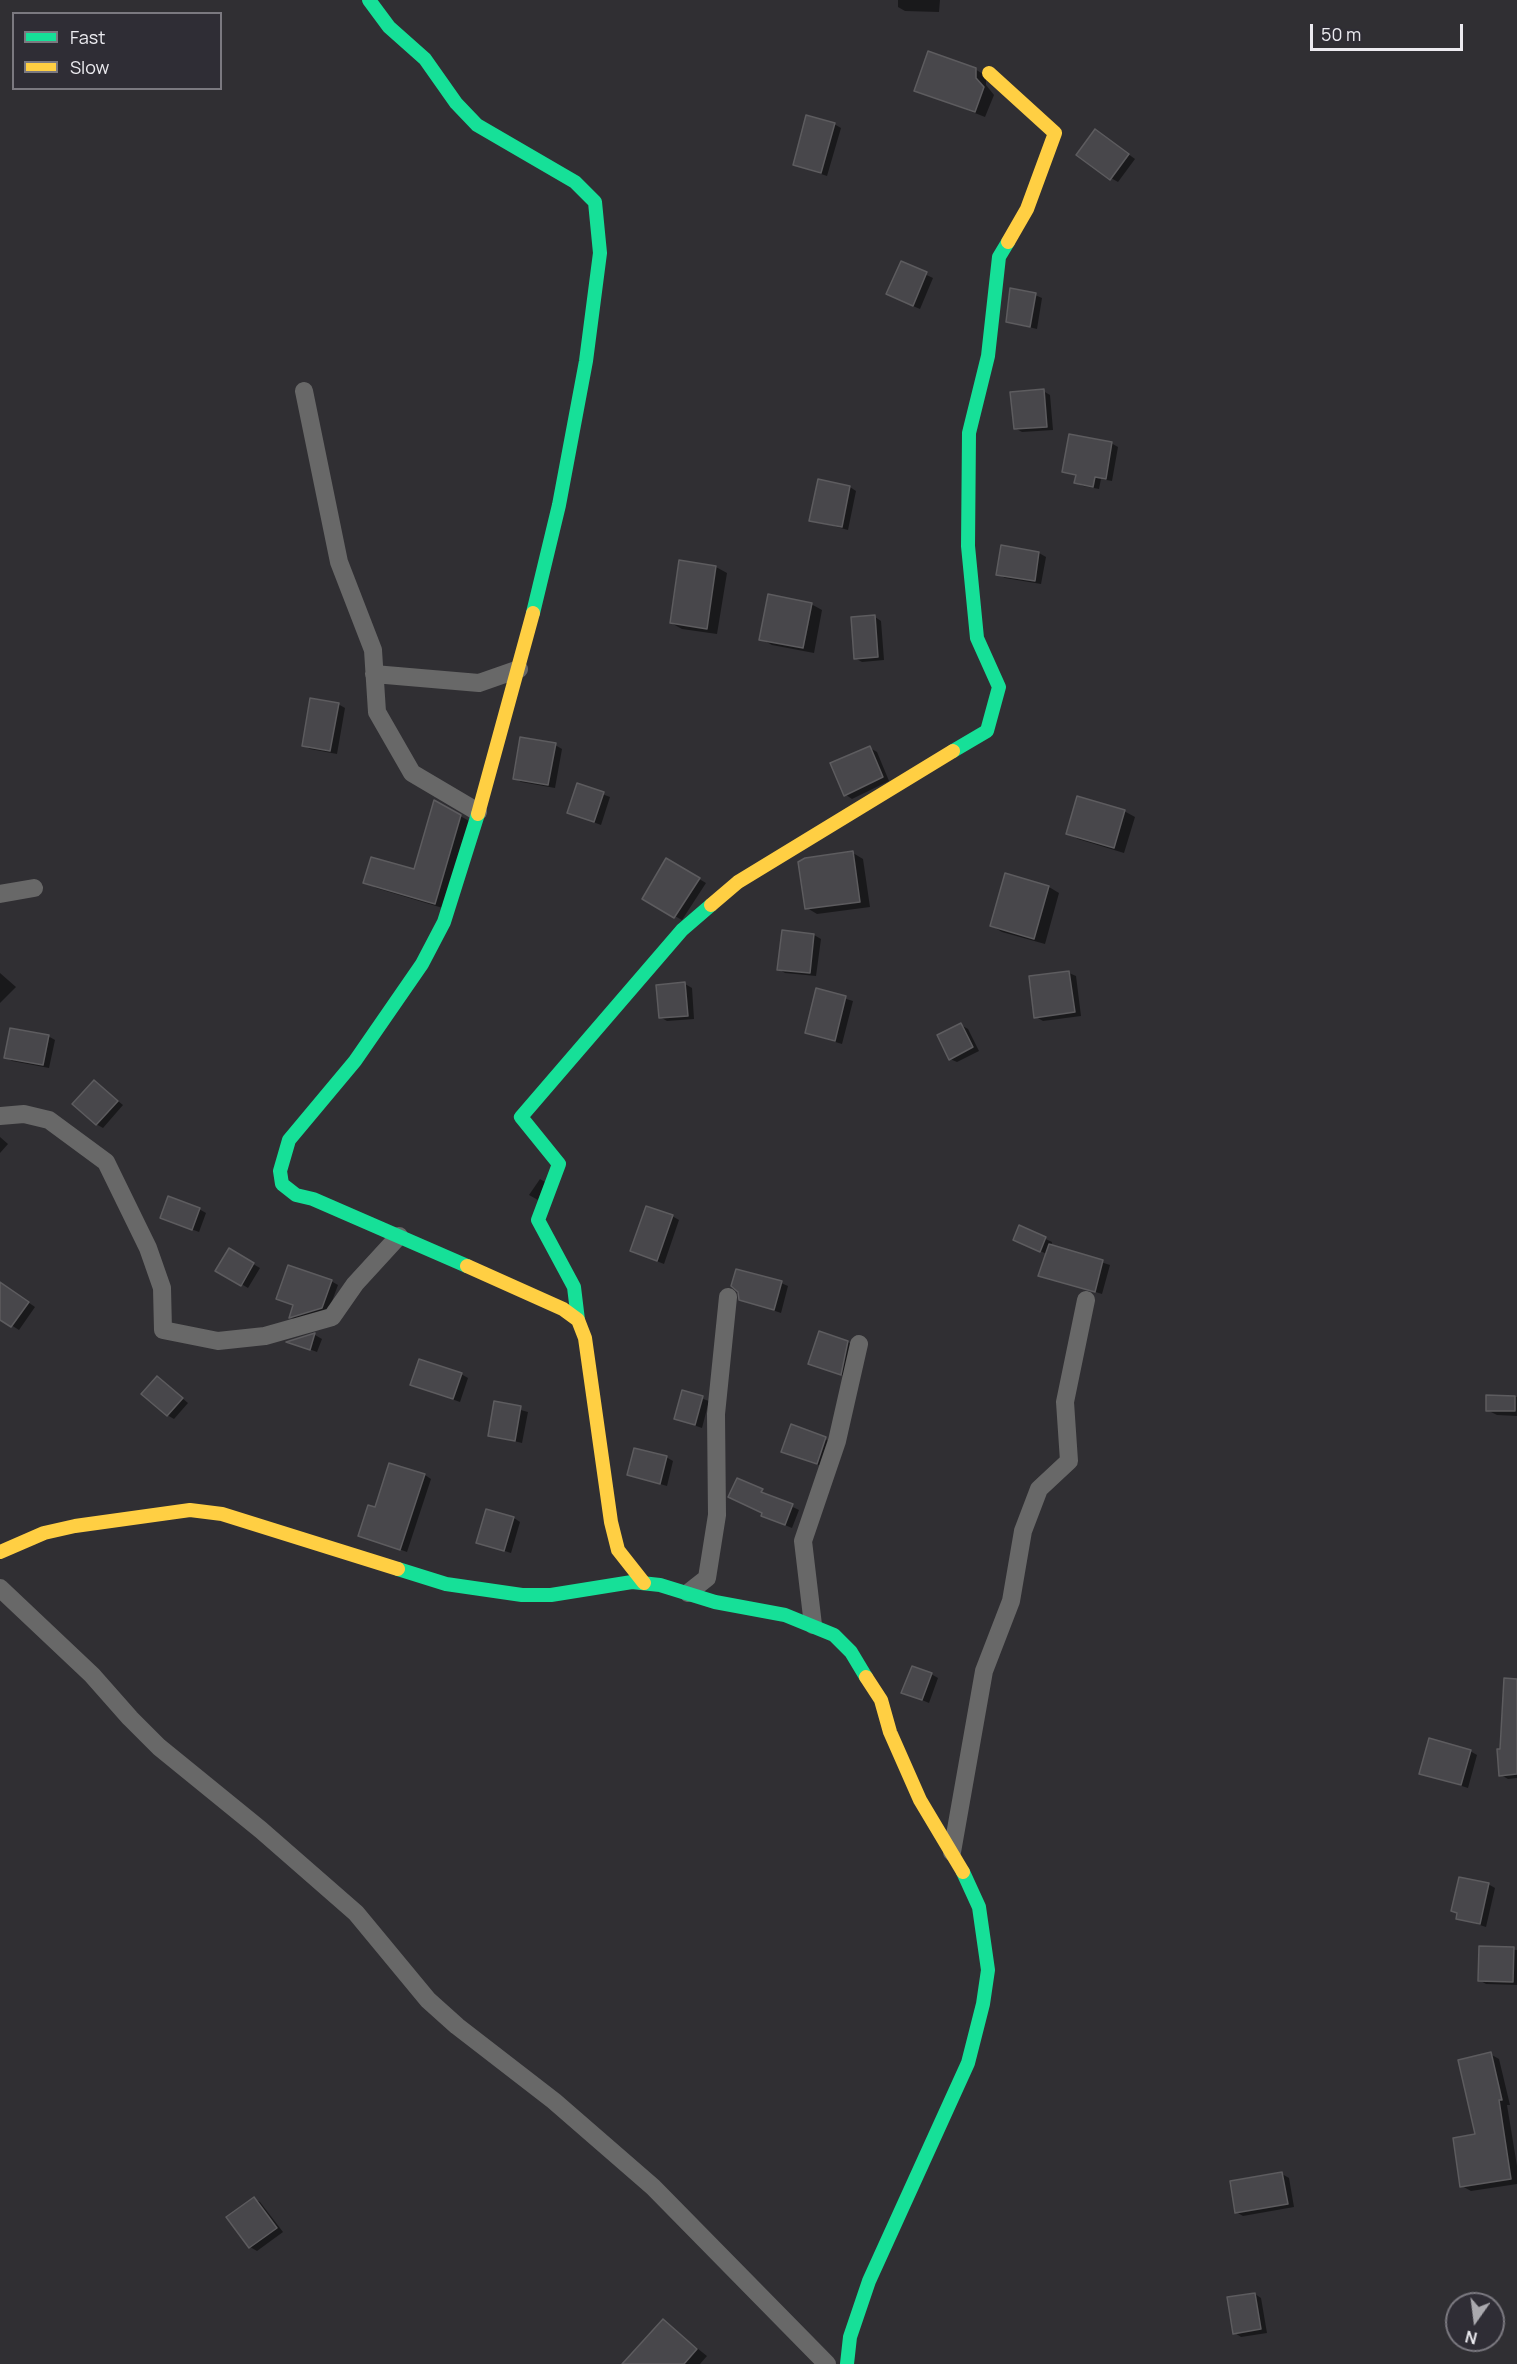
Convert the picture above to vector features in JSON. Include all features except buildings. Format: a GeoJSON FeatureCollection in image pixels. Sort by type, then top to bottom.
{"type":"FeatureCollection","features":[{"type":"Feature","properties":{"kind":"street"},"geometry":{"type":"LineString","coordinates":[[369,0],[389,27],[426,59],[456,103],[477,125],[575,183],[595,202],[600,254],[586,361],[560,505],[519,669],[444,922],[422,964],[355,1060],[289,1140],[280,1171],[282,1184],[296,1194],[399,1236],[564,1309],[578,1320]]}},
{"type":"Feature","properties":{"kind":"street"},"geometry":{"type":"LineString","coordinates":[[644,1583],[618,1550],[611,1522],[585,1338],[578,1320],[574,1287],[552,1251],[538,1220],[559,1164],[521,1117],[682,930],[738,882],[987,731],[999,687],[977,638],[968,546],[969,433],[988,356],[999,257],[1027,209],[1055,133],[989,73]]}},
{"type":"Feature","properties":{"kind":"street"},"geometry":{"type":"LineString","coordinates":[[304,391],[339,562],[373,650],[377,712],[412,773],[478,812]]}},
{"type":"Feature","properties":{"kind":"street"},"geometry":{"type":"LineString","coordinates":[[374,674],[478,683],[519,669]]}},
{"type":"Feature","properties":{"kind":"street"},"geometry":{"type":"LineString","coordinates":[[0,894],[34,888]]}},
{"type":"Feature","properties":{"kind":"street"},"geometry":{"type":"LineString","coordinates":[[0,1116],[24,1114],[49,1120],[106,1162],[148,1248],[162,1287],[163,1330],[219,1341],[265,1336],[332,1317],[355,1284],[399,1236]]}},
{"type":"Feature","properties":{"kind":"street"},"geometry":{"type":"LineString","coordinates":[[687,1593],[707,1578],[717,1515],[716,1414],[728,1298]]}},
{"type":"Feature","properties":{"kind":"street"},"geometry":{"type":"LineString","coordinates":[[952,1852],[984,1671],[1011,1601],[1023,1531],[1039,1489],[1069,1461],[1065,1402],[1086,1300]]}},
{"type":"Feature","properties":{"kind":"street"},"geometry":{"type":"LineString","coordinates":[[813,1625],[803,1541],[837,1441],[860,1344]]}},
{"type":"Feature","properties":{"kind":"street"},"geometry":{"type":"LineString","coordinates":[[0,1552],[44,1533],[75,1526],[190,1510],[222,1514],[250,1522],[446,1584],[522,1595],[551,1595],[632,1582],[644,1583],[813,1625],[834,1635],[851,1652],[881,1700],[890,1732],[920,1800],[970,1883],[980,1907],[988,1970],[984,2004],[968,2063],[869,2281],[850,2337],[847,2364]]}},
{"type":"Feature","properties":{"kind":"street"},"geometry":{"type":"LineString","coordinates":[[0,1588],[92,1675],[159,1747],[261,1830],[356,1913],[428,2000],[456,2026],[555,2101],[653,2187],[827,2364]]}},
{"type":"Feature","properties":{"kind":"traffic: fast"},"geometry":{"type":"LineString","coordinates":[[369,0],[389,27],[425,59],[456,103],[477,125],[575,182],[595,202],[600,253],[586,361],[559,505],[533,613]]}},
{"type":"Feature","properties":{"kind":"traffic: fast"},"geometry":{"type":"LineString","coordinates":[[953,751],[987,731],[999,687],[977,638],[968,546],[969,433],[988,356],[999,257],[1008,242]]}},
{"type":"Feature","properties":{"kind":"traffic: fast"},"geometry":{"type":"LineString","coordinates":[[467,1266],[313,1199],[296,1195],[282,1184],[280,1171],[289,1140],[355,1061],[422,964],[444,922],[478,814]]}},
{"type":"Feature","properties":{"kind":"traffic: fast"},"geometry":{"type":"LineString","coordinates":[[578,1320],[574,1287],[538,1220],[559,1164],[521,1117],[682,930],[711,905]]}},
{"type":"Feature","properties":{"kind":"traffic: fast"},"geometry":{"type":"LineString","coordinates":[[398,1569],[446,1584],[522,1595],[551,1595],[632,1582],[660,1585],[715,1602],[785,1615],[834,1635],[851,1652],[866,1677]]}},
{"type":"Feature","properties":{"kind":"traffic: fast"},"geometry":{"type":"LineString","coordinates":[[847,2364],[850,2337],[869,2281],[968,2063],[983,2004],[988,1970],[979,1907],[963,1872]]}},
{"type":"Feature","properties":{"kind":"traffic: slow"},"geometry":{"type":"LineString","coordinates":[[989,73],[1055,133],[1027,209],[1008,242]]}},
{"type":"Feature","properties":{"kind":"traffic: slow"},"geometry":{"type":"LineString","coordinates":[[478,814],[533,613]]}},
{"type":"Feature","properties":{"kind":"traffic: slow"},"geometry":{"type":"LineString","coordinates":[[711,905],[738,882],[953,751]]}},
{"type":"Feature","properties":{"kind":"traffic: slow"},"geometry":{"type":"LineString","coordinates":[[467,1266],[563,1309],[578,1320],[585,1338],[611,1522],[618,1550],[644,1583]]}},
{"type":"Feature","properties":{"kind":"traffic: slow"},"geometry":{"type":"LineString","coordinates":[[0,1552],[44,1533],[75,1526],[190,1510],[222,1514],[398,1569]]}},
{"type":"Feature","properties":{"kind":"traffic: slow"},"geometry":{"type":"LineString","coordinates":[[866,1677],[881,1700],[890,1732],[920,1800],[963,1872]]}}]}
